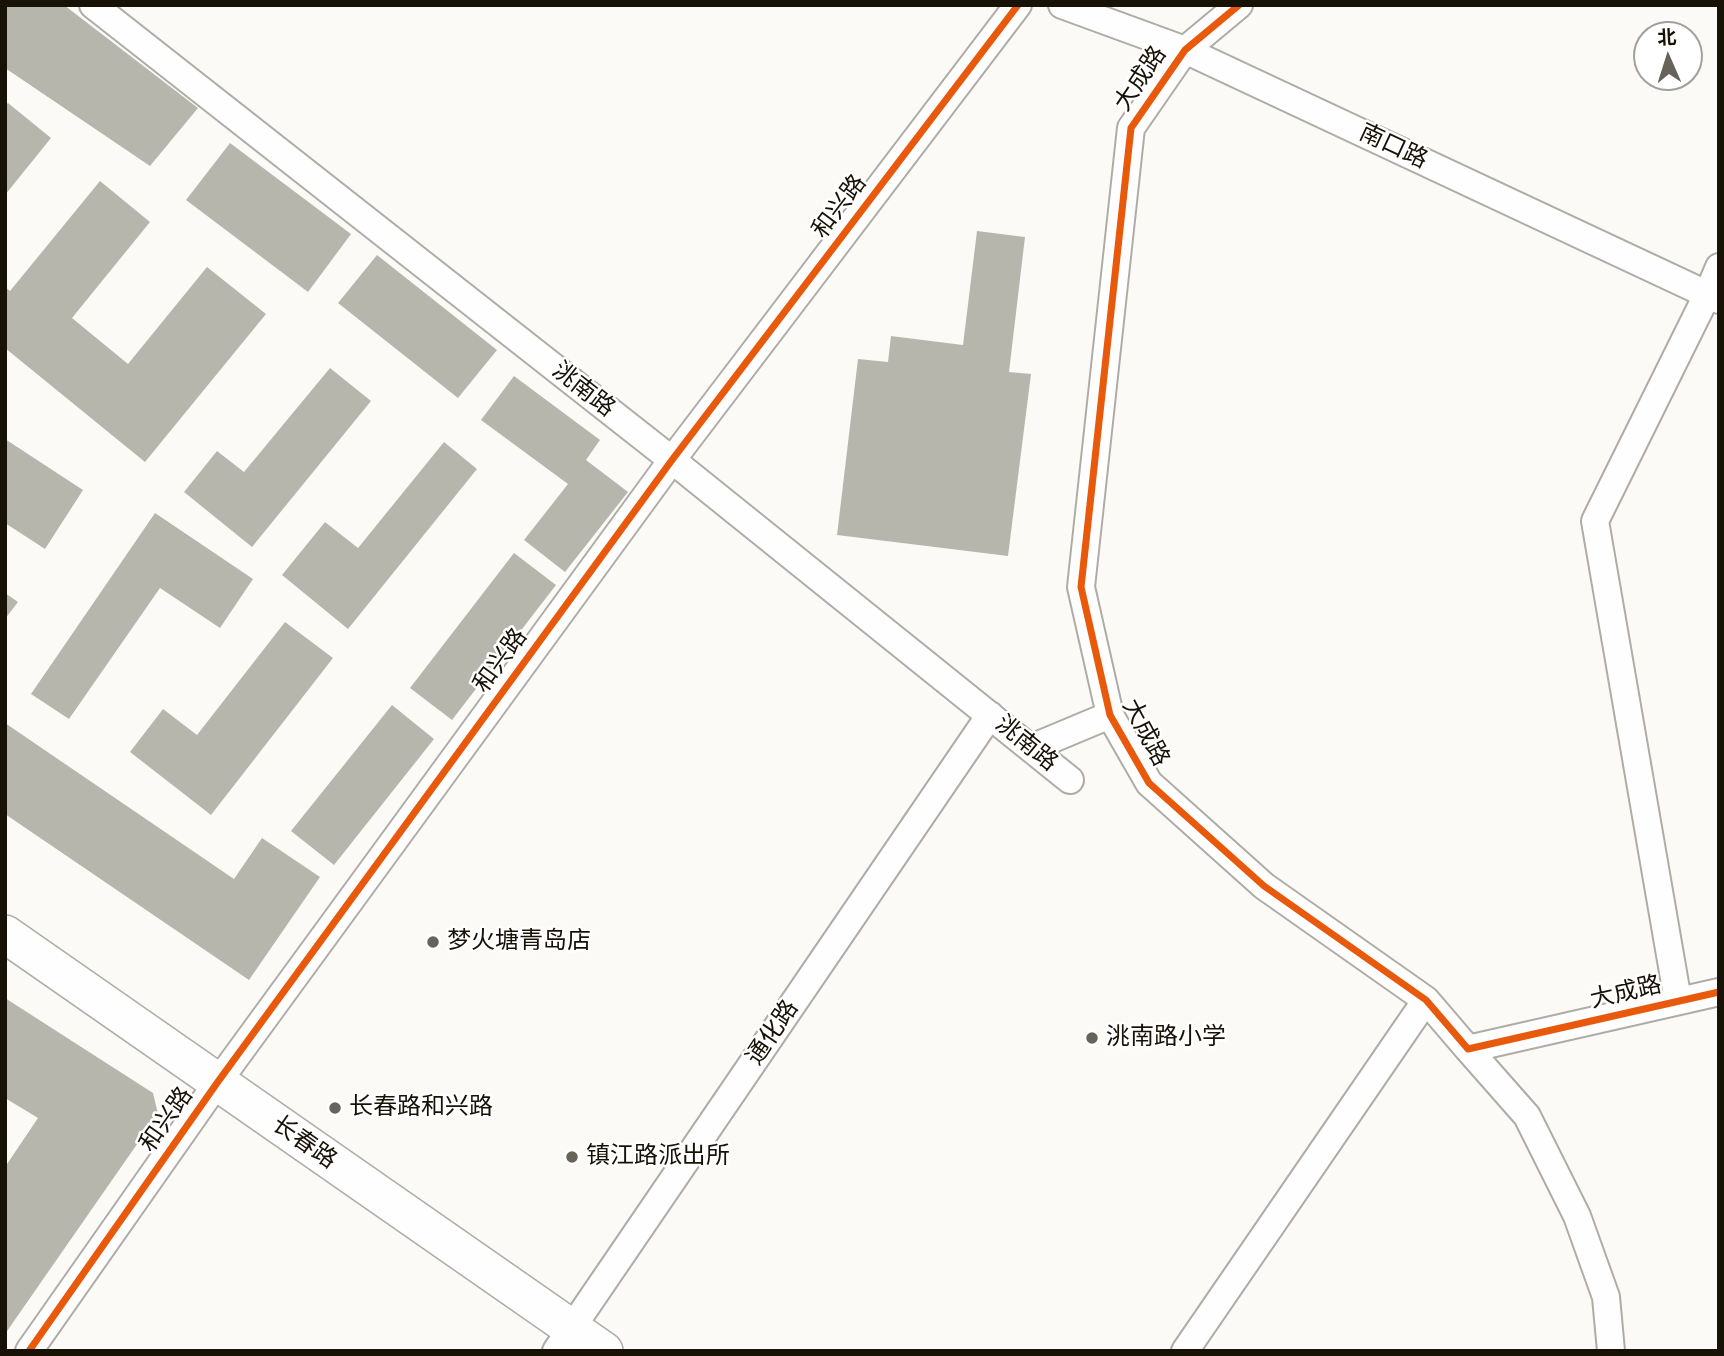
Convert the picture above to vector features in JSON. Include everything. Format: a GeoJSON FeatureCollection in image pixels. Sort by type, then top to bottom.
{"type":"FeatureCollection","features":[{"type":"Feature","properties":{"kind":"main road","name":"长春路"},"geometry":{"type":"LineString","coordinates":[[5,934],[216,1083],[564,1340],[604,1351]]}},
{"type":"Feature","properties":{"kind":"street","name":"洮南路"},"geometry":{"type":"LineString","coordinates":[[93,5],[672,460],[1070,780]]}},
{"type":"Feature","properties":{"kind":"street","name":"和兴路"},"geometry":{"type":"LineString","coordinates":[[29,1351],[216,1083],[672,460],[1018,5]]}},
{"type":"Feature","properties":{"kind":"street","name":"南口路"},"geometry":{"type":"LineString","coordinates":[[1062,5],[1185,50],[1713,297]]}},
{"type":"Feature","properties":{"kind":"street","name":"大成路"},"geometry":{"type":"LineString","coordinates":[[1239,5],[1185,50],[1130,128],[1081,587],[1110,715],[1149,783],[1264,886],[1426,1000],[1468,1049],[1719,992]]}},
{"type":"Feature","properties":{"kind":"street"},"geometry":{"type":"LineString","coordinates":[[1678,1001],[1595,521],[1713,297],[1719,267]]}},
{"type":"Feature","properties":{"kind":"street","name":"通化路"},"geometry":{"type":"LineString","coordinates":[[564,1340],[990,715]]}},
{"type":"Feature","properties":{"kind":"street"},"geometry":{"type":"LineString","coordinates":[[1031,748],[1110,715]]}},
{"type":"Feature","properties":{"kind":"street"},"geometry":{"type":"LineString","coordinates":[[1185,1351],[1426,1000]]}},
{"type":"Feature","properties":{"kind":"street"},"geometry":{"type":"LineString","coordinates":[[1468,1049],[1527,1115],[1577,1216],[1606,1297],[1611,1351]]}},
{"type":"Feature","properties":{"kind":"building"},"geometry":{"type":"Polygon","coordinates":[[[5,5],[64,5],[198,108],[150,166],[5,68],[5,5]]]}},
{"type":"Feature","properties":{"kind":"building"},"geometry":{"type":"Polygon","coordinates":[[[8,103],[51,138],[5,195],[5,106],[8,103]]]}},
{"type":"Feature","properties":{"kind":"building"},"geometry":{"type":"Polygon","coordinates":[[[230,143],[351,234],[308,292],[186,200],[230,143]]]}},
{"type":"Feature","properties":{"kind":"building"},"geometry":{"type":"Polygon","coordinates":[[[100,181],[150,222],[72,318],[128,364],[207,267],[266,314],[145,462],[5,348],[5,287],[10,291],[100,181]]]}},
{"type":"Feature","properties":{"kind":"building"},"geometry":{"type":"Polygon","coordinates":[[[977,231],[1025,237],[1009,372],[1031,374],[1008,556],[837,535],[858,359],[888,362],[891,336],[963,345],[977,231]]]}},
{"type":"Feature","properties":{"kind":"building"},"geometry":{"type":"Polygon","coordinates":[[[377,255],[497,350],[458,398],[338,303],[377,255]]]}},
{"type":"Feature","properties":{"kind":"building"},"geometry":{"type":"Polygon","coordinates":[[[330,368],[371,401],[252,547],[184,492],[217,451],[244,472],[330,368]]]}},
{"type":"Feature","properties":{"kind":"building"},"geometry":{"type":"Polygon","coordinates":[[[514,376],[600,440],[586,460],[628,492],[565,572],[524,540],[568,484],[481,420],[514,376]]]}},
{"type":"Feature","properties":{"kind":"building"},"geometry":{"type":"Polygon","coordinates":[[[5,439],[83,490],[45,549],[5,523],[5,439]]]}},
{"type":"Feature","properties":{"kind":"building"},"geometry":{"type":"Polygon","coordinates":[[[444,442],[477,469],[348,629],[282,575],[325,522],[358,548],[444,442]]]}},
{"type":"Feature","properties":{"kind":"building"},"geometry":{"type":"Polygon","coordinates":[[[155,513],[253,579],[220,628],[160,588],[69,719],[31,694],[155,513]]]}},
{"type":"Feature","properties":{"kind":"building"},"geometry":{"type":"Polygon","coordinates":[[[514,553],[556,585],[452,720],[410,688],[514,553]]]}},
{"type":"Feature","properties":{"kind":"building"},"geometry":{"type":"Polygon","coordinates":[[[5,593],[18,602],[5,619],[5,593]]]}},
{"type":"Feature","properties":{"kind":"building"},"geometry":{"type":"Polygon","coordinates":[[[285,622],[333,658],[211,815],[130,752],[163,709],[197,735],[285,622]]]}},
{"type":"Feature","properties":{"kind":"building"},"geometry":{"type":"Polygon","coordinates":[[[392,705],[434,739],[334,865],[291,831],[392,705]]]}},
{"type":"Feature","properties":{"kind":"building"},"geometry":{"type":"Polygon","coordinates":[[[5,723],[234,879],[262,838],[320,877],[249,980],[5,814],[5,723]]]}},
{"type":"Feature","properties":{"kind":"building"},"geometry":{"type":"Polygon","coordinates":[[[5,998],[153,1093],[158,1114],[5,1334],[5,1167],[38,1118],[5,1098],[5,998]]]}},
{"type":"Feature","properties":{"kind":"cycle path"},"geometry":{"type":"LineString","coordinates":[[29,1351],[217,1083],[672,460],[1018,5]]}},
{"type":"Feature","properties":{"kind":"cycle path"},"geometry":{"type":"LineString","coordinates":[[1239,5],[1185,50],[1131,128],[1081,587],[1110,715],[1149,783],[1264,886],[1426,1000],[1468,1049],[1719,992]]}},
{"type":"Feature","properties":{"kind":"place","name":"梦火塘青岛店"},"geometry":{"type":"Point","coordinates":[433,942]}},
{"type":"Feature","properties":{"kind":"place","name":"洮南路小学"},"geometry":{"type":"Point","coordinates":[1092,1038]}},
{"type":"Feature","properties":{"kind":"place","name":"长春路和兴路"},"geometry":{"type":"Point","coordinates":[335,1108]}},
{"type":"Feature","properties":{"kind":"place","name":"镇江路派出所"},"geometry":{"type":"Point","coordinates":[572,1157]}}]}
